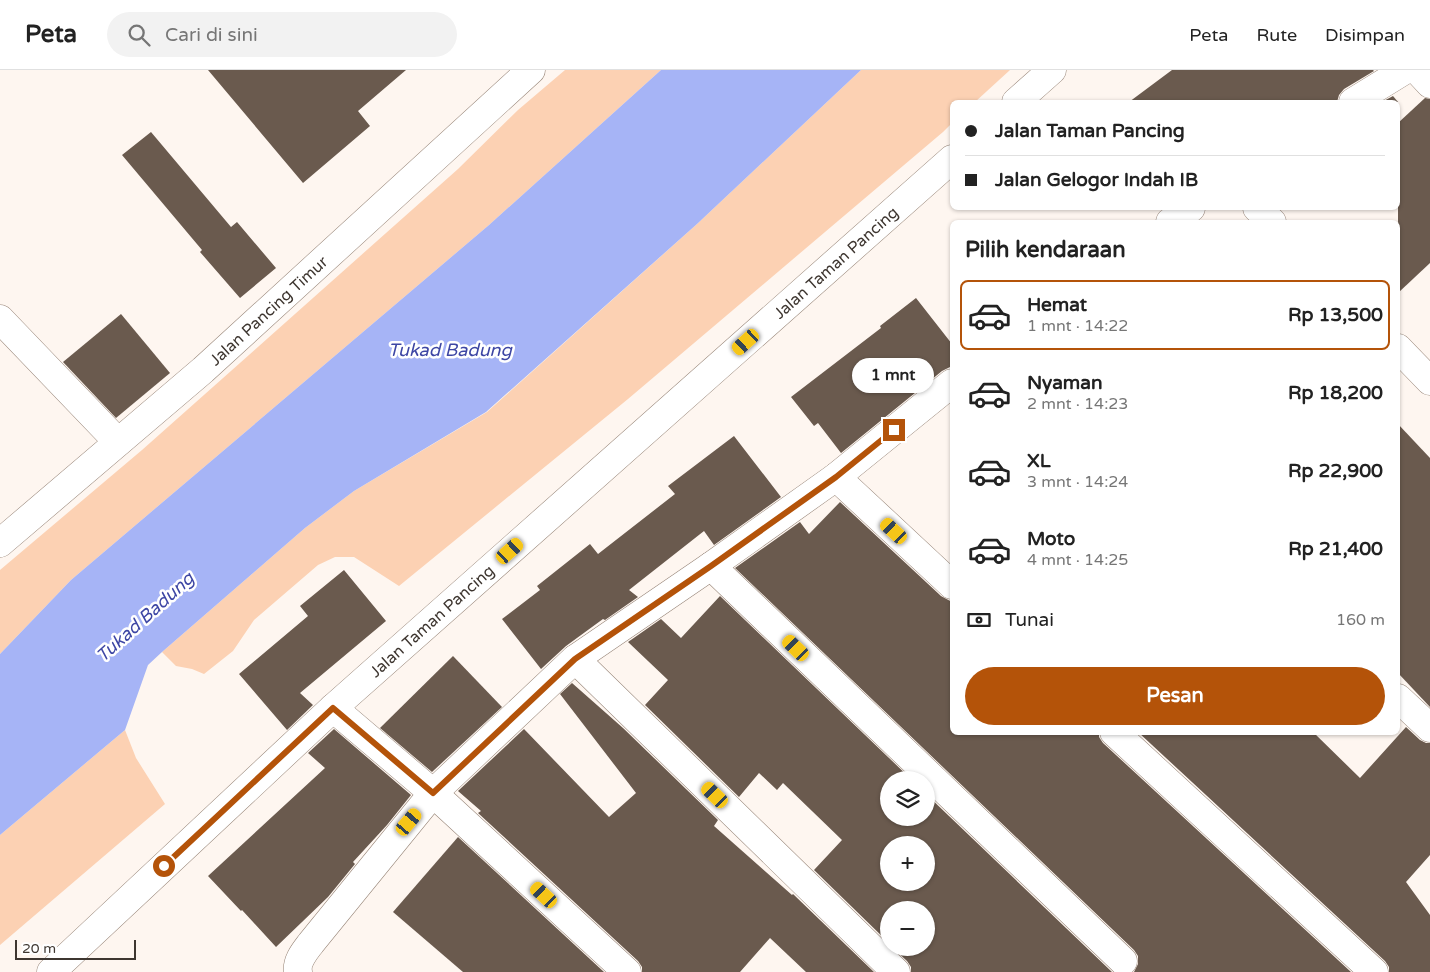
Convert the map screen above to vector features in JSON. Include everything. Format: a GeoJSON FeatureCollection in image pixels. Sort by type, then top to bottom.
{"type":"FeatureCollection","features":[{"type":"Feature","properties":{"kind":"street","name":"Jalan Pancing Timur"},"geometry":{"type":"LineString","coordinates":[[0,543],[203,370],[531,70]]}},
{"type":"Feature","properties":{"kind":"street"},"geometry":{"type":"LineString","coordinates":[[1018,100],[1052,70]]}},
{"type":"Feature","properties":{"kind":"street"},"geometry":{"type":"LineString","coordinates":[[1356,100],[1405,70]]}},
{"type":"Feature","properties":{"kind":"street"},"geometry":{"type":"LineString","coordinates":[[1417,70],[1430,84]]}},
{"type":"Feature","properties":{"kind":"street","name":"Jalan Taman Pancing"},"geometry":{"type":"LineString","coordinates":[[51,972],[333,708],[950,161]]}},
{"type":"Feature","properties":{"kind":"street"},"geometry":{"type":"LineString","coordinates":[[1173,220],[1187,210]]}},
{"type":"Feature","properties":{"kind":"street"},"geometry":{"type":"LineString","coordinates":[[1258,210],[1270,220]]}},
{"type":"Feature","properties":{"kind":"street"},"geometry":{"type":"LineString","coordinates":[[0,319],[118,442]]}},
{"type":"Feature","properties":{"kind":"street"},"geometry":{"type":"LineString","coordinates":[[1400,350],[1430,381]]}},
{"type":"Feature","properties":{"kind":"street"},"geometry":{"type":"LineString","coordinates":[[298,972],[299,962],[311,943],[433,793],[575,659],[711,566],[836,477],[950,385]]}},
{"type":"Feature","properties":{"kind":"street"},"geometry":{"type":"LineString","coordinates":[[836,477],[950,583]]}},
{"type":"Feature","properties":{"kind":"street"},"geometry":{"type":"LineString","coordinates":[[711,566],[1123,961]]}},
{"type":"Feature","properties":{"kind":"street"},"geometry":{"type":"LineString","coordinates":[[575,659],[896,972]]}},
{"type":"Feature","properties":{"kind":"street"},"geometry":{"type":"LineString","coordinates":[[1400,700],[1430,728]]}},
{"type":"Feature","properties":{"kind":"street"},"geometry":{"type":"LineString","coordinates":[[333,708],[433,793],[627,972]]}},
{"type":"Feature","properties":{"kind":"street"},"geometry":{"type":"LineString","coordinates":[[1117,735],[1374,972]]}},
{"type":"Feature","properties":{"kind":"shaded area"},"geometry":{"type":"Polygon","coordinates":[[[565,70],[661,70],[489,225],[71,580],[0,654],[0,570],[142,450],[458,169],[518,110],[565,70]]]}},
{"type":"Feature","properties":{"kind":"shaded area"},"geometry":{"type":"Polygon","coordinates":[[[861,70],[1010,70],[977,100],[950,100],[950,125],[943,132],[628,399],[399,586],[354,557],[335,557],[318,565],[254,620],[233,651],[204,674],[192,669],[176,666],[162,652],[305,528],[354,491],[487,412],[697,224],[861,70]]]}},
{"type":"Feature","properties":{"kind":"shaded area"},"geometry":{"type":"Polygon","coordinates":[[[125,730],[136,758],[165,804],[0,945],[0,835],[125,730]]]}},
{"type":"Feature","properties":{"kind":"water","name":"Tukad Badung"},"geometry":{"type":"Polygon","coordinates":[[[661,70],[861,70],[697,224],[486,412],[354,491],[305,528],[162,652],[148,665],[125,730],[0,835],[0,654],[71,580],[489,225],[661,70]]]}},
{"type":"Feature","properties":{"kind":"building"},"geometry":{"type":"Polygon","coordinates":[[[208,70],[406,70],[358,111],[370,126],[303,183],[208,70]]]}},
{"type":"Feature","properties":{"kind":"building"},"geometry":{"type":"Polygon","coordinates":[[[1172,70],[1374,71],[1344,89],[1338,100],[1132,100],[1172,70]]]}},
{"type":"Feature","properties":{"kind":"building"},"geometry":{"type":"Polygon","coordinates":[[[1393,96],[1396,100],[1386,100],[1393,96]]]}},
{"type":"Feature","properties":{"kind":"building"},"geometry":{"type":"Polygon","coordinates":[[[1425,98],[1430,99],[1430,263],[1400,291],[1400,220],[1398,220],[1398,210],[1400,210],[1400,121],[1425,98]]]}},
{"type":"Feature","properties":{"kind":"building"},"geometry":{"type":"Polygon","coordinates":[[[151,132],[231,227],[237,222],[276,268],[240,298],[200,252],[202,250],[122,155],[151,132]]]}},
{"type":"Feature","properties":{"kind":"building"},"geometry":{"type":"Polygon","coordinates":[[[916,298],[950,341],[950,367],[942,371],[841,453],[818,423],[814,426],[791,397],[881,328],[880,326],[916,298]]]}},
{"type":"Feature","properties":{"kind":"building"},"geometry":{"type":"Polygon","coordinates":[[[121,314],[170,373],[116,418],[63,362],[121,314]]]}},
{"type":"Feature","properties":{"kind":"building"},"geometry":{"type":"Polygon","coordinates":[[[1400,426],[1430,458],[1430,707],[1400,675],[1400,426]]]}},
{"type":"Feature","properties":{"kind":"building"},"geometry":{"type":"Polygon","coordinates":[[[734,436],[781,497],[714,545],[704,531],[629,590],[638,597],[605,620],[603,619],[566,646],[541,669],[502,619],[540,590],[537,586],[590,544],[598,554],[675,494],[668,486],[734,436]]]}},
{"type":"Feature","properties":{"kind":"building"},"geometry":{"type":"Polygon","coordinates":[[[840,502],[941,596],[950,601],[950,735],[1099,735],[1103,743],[1351,972],[1134,972],[1138,964],[1138,956],[1134,950],[735,568],[800,522],[809,534],[840,502]]]}},
{"type":"Feature","properties":{"kind":"building"},"geometry":{"type":"Polygon","coordinates":[[[344,570],[386,621],[300,693],[313,705],[287,730],[239,674],[308,616],[300,606],[344,570]]]}},
{"type":"Feature","properties":{"kind":"building"},"geometry":{"type":"Polygon","coordinates":[[[720,596],[903,771],[880,771],[880,826],[935,826],[935,803],[1112,972],[911,972],[911,967],[902,956],[935,956],[935,901],[880,901],[880,934],[814,870],[842,840],[783,783],[777,790],[759,773],[739,797],[645,705],[668,680],[628,642],[661,619],[681,638],[720,596]]]}},
{"type":"Feature","properties":{"kind":"building"},"geometry":{"type":"Polygon","coordinates":[[[453,656],[502,707],[432,772],[380,728],[453,656]]]}},
{"type":"Feature","properties":{"kind":"building"},"geometry":{"type":"Polygon","coordinates":[[[572,683],[623,728],[718,820],[714,826],[793,894],[874,972],[806,972],[770,938],[740,972],[642,972],[642,967],[638,961],[478,813],[481,811],[458,791],[524,729],[609,817],[636,793],[560,694],[572,683]]]}},
{"type":"Feature","properties":{"kind":"building"},"geometry":{"type":"Polygon","coordinates":[[[1406,727],[1420,740],[1430,743],[1430,855],[1406,882],[1430,915],[1430,972],[1389,972],[1389,967],[1385,961],[1141,735],[1316,735],[1360,778],[1406,727]]]}},
{"type":"Feature","properties":{"kind":"building"},"geometry":{"type":"Polygon","coordinates":[[[334,729],[411,795],[353,862],[355,864],[328,897],[276,947],[208,876],[325,768],[308,753],[334,729]]]}},
{"type":"Feature","properties":{"kind":"building"},"geometry":{"type":"Polygon","coordinates":[[[458,837],[604,972],[463,972],[393,912],[458,837]]]}},
{"type":"Feature","properties":{"kind":"route"},"geometry":{"type":"LineString","coordinates":[[164,866],[333,708],[433,793],[575,659],[711,566],[836,477],[894,430]]}}]}
